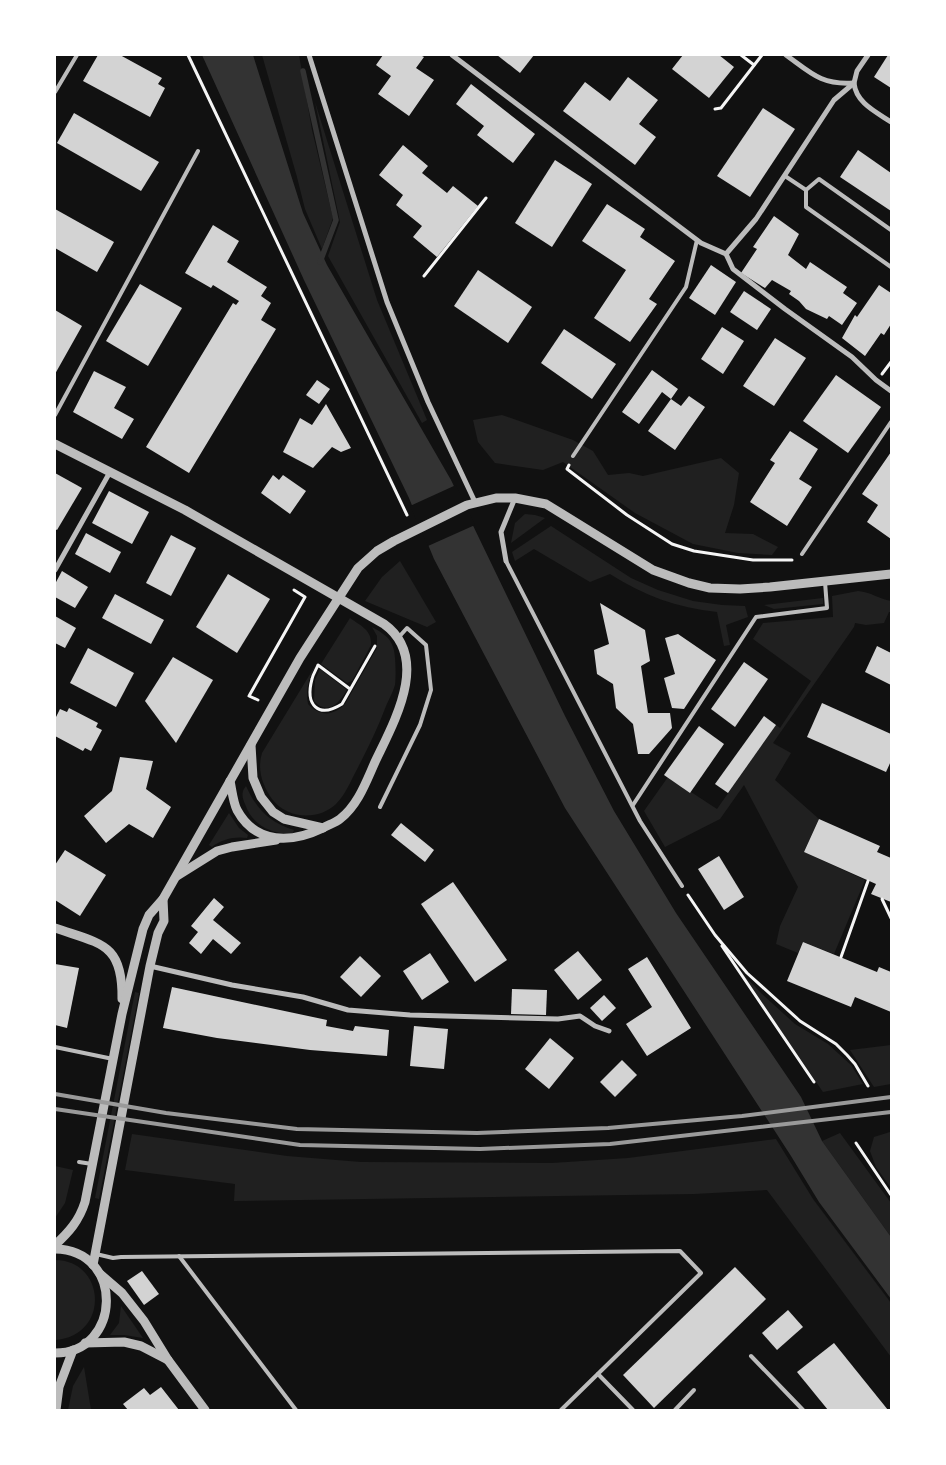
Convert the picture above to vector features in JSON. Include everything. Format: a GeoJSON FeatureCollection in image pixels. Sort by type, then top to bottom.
{"type":"FeatureCollection","features":[{"type":"Feature","properties":{"kind":"street"},"geometry":{"type":"LineString","coordinates":[[309,55],[387,302],[471,504]]}},
{"type":"Feature","properties":{"kind":"street"},"geometry":{"type":"LineString","coordinates":[[452,55],[697,240],[726,254],[733,269],[852,357],[876,380],[891,391]]}},
{"type":"Feature","properties":{"kind":"street"},"geometry":{"type":"LineString","coordinates":[[786,55],[820,79],[839,84],[854,82]]}},
{"type":"Feature","properties":{"kind":"street"},"geometry":{"type":"LineString","coordinates":[[868,55],[857,71],[854,82],[857,95],[863,103],[891,122]]}},
{"type":"Feature","properties":{"kind":"street"},"geometry":{"type":"LineString","coordinates":[[726,254],[756,219],[834,100],[854,82]]}},
{"type":"Feature","properties":{"kind":"street"},"geometry":{"type":"LineString","coordinates":[[55,444],[184,510],[384,624],[398,638],[405,652],[405,691],[398,714],[354,804],[339,820],[309,835],[217,851],[175,878]]}},
{"type":"Feature","properties":{"kind":"street"},"geometry":{"type":"LineString","coordinates":[[55,570],[110,472]]}},
{"type":"Feature","properties":{"kind":"street"},"geometry":{"type":"LineString","coordinates":[[55,1245],[80,1216],[85,1202],[122,1014],[143,929],[149,915],[175,878],[300,658],[358,568],[377,551],[420,527],[471,504],[496,498],[515,498],[546,504],[653,570],[689,583],[710,588],[740,589],[891,574]]}},
{"type":"Feature","properties":{"kind":"street"},"geometry":{"type":"LineString","coordinates":[[506,561],[501,532],[515,498]]}},
{"type":"Feature","properties":{"kind":"street"},"geometry":{"type":"LineString","coordinates":[[251,745],[252,778],[261,797],[273,812],[284,819],[323,828]]}},
{"type":"Feature","properties":{"kind":"street"},"geometry":{"type":"LineString","coordinates":[[230,781],[237,809],[245,822],[268,837],[281,839]]}},
{"type":"Feature","properties":{"kind":"street"},"geometry":{"type":"LineString","coordinates":[[93,1265],[150,966],[158,933],[164,921],[162,899]]}},
{"type":"Feature","properties":{"kind":"street"},"geometry":{"type":"LineString","coordinates":[[55,928],[100,943],[112,954],[122,974],[122,1014]]}},
{"type":"Feature","properties":{"kind":"street"},"geometry":{"type":"LineString","coordinates":[[150,966],[232,985],[303,997],[348,1010],[410,1015],[558,1019],[580,1016],[595,1026],[609,1031]]}},
{"type":"Feature","properties":{"kind":"street"},"geometry":{"type":"LineString","coordinates":[[55,1249],[74,1252],[84,1257],[122,1293],[144,1321],[168,1360],[205,1410]]}},
{"type":"Feature","properties":{"kind":"street"},"geometry":{"type":"LineString","coordinates":[[55,1353],[72,1350],[85,1344],[102,1324],[106,1312],[107,1299],[105,1286],[100,1274]]}},
{"type":"Feature","properties":{"kind":"street"},"geometry":{"type":"LineString","coordinates":[[85,1344],[124,1342],[141,1346],[168,1360]]}},
{"type":"Feature","properties":{"kind":"street"},"geometry":{"type":"LineString","coordinates":[[56,1410],[59,1387],[72,1350]]}},
{"type":"Feature","properties":{"kind":"lane"},"geometry":{"type":"LineString","coordinates":[[55,92],[77,55]]}},
{"type":"Feature","properties":{"kind":"lane"},"geometry":{"type":"LineString","coordinates":[[55,415],[198,150]]}},
{"type":"Feature","properties":{"kind":"lane"},"geometry":{"type":"LineString","coordinates":[[785,176],[806,190]]}},
{"type":"Feature","properties":{"kind":"lane"},"geometry":{"type":"LineString","coordinates":[[806,190],[819,180],[891,230]]}},
{"type":"Feature","properties":{"kind":"lane"},"geometry":{"type":"LineString","coordinates":[[806,190],[806,207],[891,267]]}},
{"type":"Feature","properties":{"kind":"lane"},"geometry":{"type":"LineString","coordinates":[[573,456],[686,287],[697,240]]}},
{"type":"Feature","properties":{"kind":"lane"},"geometry":{"type":"LineString","coordinates":[[802,554],[891,422]]}},
{"type":"Feature","properties":{"kind":"lane"},"geometry":{"type":"LineString","coordinates":[[506,561],[640,821],[682,886]]}},
{"type":"Feature","properties":{"kind":"lane"},"geometry":{"type":"LineString","coordinates":[[633,805],[756,617],[827,608],[825,581]]}},
{"type":"Feature","properties":{"kind":"lane"},"geometry":{"type":"LineString","coordinates":[[380,806],[420,725],[431,690],[426,645],[407,628],[398,638]]}},
{"type":"Feature","properties":{"kind":"lane"},"geometry":{"type":"LineString","coordinates":[[55,1047],[113,1060]]}},
{"type":"Feature","properties":{"kind":"lane"},"geometry":{"type":"LineString","coordinates":[[79,1162],[92,1164]]}},
{"type":"Feature","properties":{"kind":"lane"},"geometry":{"type":"LineString","coordinates":[[95,1254],[113,1258],[680,1251],[701,1274],[561,1410]]}},
{"type":"Feature","properties":{"kind":"lane"},"geometry":{"type":"LineString","coordinates":[[179,1256],[296,1410]]}},
{"type":"Feature","properties":{"kind":"lane"},"geometry":{"type":"LineString","coordinates":[[751,1356],[803,1410]]}},
{"type":"Feature","properties":{"kind":"lane"},"geometry":{"type":"LineString","coordinates":[[598,1374],[633,1410]]}},
{"type":"Feature","properties":{"kind":"lane"},"geometry":{"type":"LineString","coordinates":[[674,1410],[694,1390]]}},
{"type":"Feature","properties":{"kind":"lane"},"geometry":{"type":"LineString","coordinates":[[795,1410],[800,1406]]}},
{"type":"Feature","properties":{"kind":"path"},"geometry":{"type":"LineString","coordinates":[[188,55],[407,515]]}},
{"type":"Feature","properties":{"kind":"path"},"geometry":{"type":"LineString","coordinates":[[741,55],[754,65]]}},
{"type":"Feature","properties":{"kind":"path"},"geometry":{"type":"LineString","coordinates":[[715,109],[721,108],[762,55]]}},
{"type":"Feature","properties":{"kind":"path"},"geometry":{"type":"LineString","coordinates":[[424,276],[486,198]]}},
{"type":"Feature","properties":{"kind":"path"},"geometry":{"type":"LineString","coordinates":[[881,375],[891,362]]}},
{"type":"Feature","properties":{"kind":"path"},"geometry":{"type":"LineString","coordinates":[[573,456],[567,468],[627,515],[672,544],[694,551],[753,560],[792,560]]}},
{"type":"Feature","properties":{"kind":"path"},"geometry":{"type":"LineString","coordinates":[[258,700],[249,696],[305,597],[289,586]]}},
{"type":"Feature","properties":{"kind":"path"},"geometry":{"type":"LineString","coordinates":[[350,689],[318,665],[312,678],[311,702],[316,708],[325,712],[334,710],[342,704],[375,646]]}},
{"type":"Feature","properties":{"kind":"path"},"geometry":{"type":"LineString","coordinates":[[841,957],[868,881]]}},
{"type":"Feature","properties":{"kind":"path"},"geometry":{"type":"LineString","coordinates":[[682,886],[814,1082]]}},
{"type":"Feature","properties":{"kind":"path"},"geometry":{"type":"LineString","coordinates":[[882,898],[891,918]]}},
{"type":"Feature","properties":{"kind":"path"},"geometry":{"type":"LineString","coordinates":[[715,935],[747,973],[774,998],[800,1021],[836,1044],[856,1064],[868,1086]]}},
{"type":"Feature","properties":{"kind":"path"},"geometry":{"type":"LineString","coordinates":[[856,1143],[891,1195]]}},
{"type":"Feature","properties":{"kind":"shaded area"},"geometry":{"type":"Polygon","coordinates":[[[202,55],[253,55],[303,213],[327,265],[451,480],[565,716],[614,811],[676,913],[801,1097],[822,1141],[891,1237],[891,1299],[819,1202],[565,808],[434,559],[409,498],[304,280],[202,55]]]}},
{"type":"Feature","properties":{"kind":"shaded area"},"geometry":{"type":"Polygon","coordinates":[[[262,55],[299,55],[312,130],[333,218],[322,249],[305,209],[262,55]]]}},
{"type":"Feature","properties":{"kind":"shaded area"},"geometry":{"type":"Polygon","coordinates":[[[315,102],[377,300],[427,420],[422,423],[328,256],[340,222],[315,102]]]}},
{"type":"Feature","properties":{"kind":"shaded area"},"geometry":{"type":"Polygon","coordinates":[[[502,415],[573,440],[593,451],[608,475],[629,473],[643,476],[721,458],[739,473],[734,505],[725,533],[753,534],[778,547],[772,555],[738,553],[693,544],[635,513],[563,462],[543,470],[495,463],[478,442],[473,420],[502,415]]]}},
{"type":"Feature","properties":{"kind":"shaded area"},"geometry":{"type":"Polygon","coordinates":[[[525,514],[545,518],[511,543],[515,523],[525,514]]]}},
{"type":"Feature","properties":{"kind":"shaded area"},"geometry":{"type":"Polygon","coordinates":[[[551,526],[631,578],[658,590],[693,601],[745,606],[748,617],[726,625],[730,645],[724,646],[717,612],[674,604],[635,588],[610,574],[590,582],[534,549],[515,561],[512,552],[551,526]]]}},
{"type":"Feature","properties":{"kind":"shaded area"},"geometry":{"type":"Polygon","coordinates":[[[400,561],[436,622],[427,627],[365,601],[382,577],[400,561]]]}},
{"type":"Feature","properties":{"kind":"shaded area"},"geometry":{"type":"Polygon","coordinates":[[[858,591],[891,601],[891,612],[889,612],[884,623],[866,625],[855,623],[773,743],[791,753],[775,780],[819,819],[804,852],[865,880],[834,954],[803,942],[798,953],[776,944],[780,926],[798,887],[744,785],[720,819],[665,847],[644,811],[668,777],[717,809],[776,725],[780,728],[811,681],[753,639],[763,623],[833,617],[832,596],[858,591]]]}},
{"type":"Feature","properties":{"kind":"shaded area"},"geometry":{"type":"Polygon","coordinates":[[[823,598],[823,604],[774,609],[764,605],[823,598]]]}},
{"type":"Feature","properties":{"kind":"shaded area"},"geometry":{"type":"Polygon","coordinates":[[[350,618],[368,632],[371,645],[352,681],[347,683],[321,664],[350,618]]]}},
{"type":"Feature","properties":{"kind":"shaded area"},"geometry":{"type":"Polygon","coordinates":[[[372,627],[385,635],[392,643],[396,672],[394,688],[371,741],[346,790],[336,804],[321,813],[312,815],[294,814],[286,811],[272,799],[263,783],[260,771],[262,753],[315,666],[308,685],[308,704],[322,713],[331,713],[345,704],[377,648],[377,636],[372,627]]]}},
{"type":"Feature","properties":{"kind":"shaded area"},"geometry":{"type":"Polygon","coordinates":[[[320,669],[347,690],[337,703],[328,708],[314,701],[315,680],[320,669]]]}},
{"type":"Feature","properties":{"kind":"shaded area"},"geometry":{"type":"Polygon","coordinates":[[[246,786],[264,814],[277,823],[294,830],[293,833],[270,830],[252,818],[243,799],[243,792],[246,786]]]}},
{"type":"Feature","properties":{"kind":"shaded area"},"geometry":{"type":"Polygon","coordinates":[[[229,813],[239,828],[248,835],[247,838],[229,839],[212,847],[209,845],[229,813]]]}},
{"type":"Feature","properties":{"kind":"shaded area"},"geometry":{"type":"Polygon","coordinates":[[[739,970],[795,1024],[828,1044],[851,1065],[863,1084],[823,1092],[739,970]]]}},
{"type":"Feature","properties":{"kind":"shaded area"},"geometry":{"type":"Polygon","coordinates":[[[135,992],[139,993],[99,1199],[95,1198],[135,992]]]}},
{"type":"Feature","properties":{"kind":"shaded area"},"geometry":{"type":"Polygon","coordinates":[[[891,1045],[891,1084],[874,1087],[850,1050],[891,1045]]]}},
{"type":"Feature","properties":{"kind":"shaded area"},"geometry":{"type":"Polygon","coordinates":[[[890,1132],[891,1188],[876,1167],[870,1151],[874,1137],[890,1132]]]}},
{"type":"Feature","properties":{"kind":"shaded area"},"geometry":{"type":"Polygon","coordinates":[[[840,1133],[891,1203],[891,1237],[822,1141],[840,1133]]]}},
{"type":"Feature","properties":{"kind":"shaded area"},"geometry":{"type":"Polygon","coordinates":[[[132,1134],[287,1156],[361,1162],[552,1163],[628,1158],[776,1139],[813,1199],[891,1303],[891,1357],[767,1190],[694,1194],[234,1201],[235,1184],[125,1170],[132,1134]]]}},
{"type":"Feature","properties":{"kind":"shaded area"},"geometry":{"type":"Polygon","coordinates":[[[55,1166],[73,1170],[65,1203],[55,1218],[55,1166]]]}},
{"type":"Feature","properties":{"kind":"shaded area"},"geometry":{"type":"Polygon","coordinates":[[[55,1260],[72,1263],[84,1272],[92,1284],[95,1298],[93,1312],[86,1325],[74,1335],[56,1340],[55,1340],[55,1260]]]}},
{"type":"Feature","properties":{"kind":"shaded area"},"geometry":{"type":"Polygon","coordinates":[[[121,1306],[143,1338],[110,1335],[119,1323],[121,1306]]]}},
{"type":"Feature","properties":{"kind":"shaded area"},"geometry":{"type":"Polygon","coordinates":[[[84,1367],[91,1410],[68,1410],[73,1386],[84,1367]]]}},
{"type":"Feature","properties":{"kind":"pier"},"geometry":{"type":"Polygon","coordinates":[[[456,485],[475,525],[428,546],[410,506],[456,485]]]}},
{"type":"Feature","properties":{"kind":"building"},"geometry":{"type":"Polygon","coordinates":[[[98,55],[120,55],[162,78],[158,84],[165,88],[150,117],[83,81],[98,55]]]}},
{"type":"Feature","properties":{"kind":"building"},"geometry":{"type":"Polygon","coordinates":[[[383,55],[420,55],[424,57],[416,68],[434,80],[409,116],[378,94],[391,76],[376,65],[383,55]]]}},
{"type":"Feature","properties":{"kind":"building"},"geometry":{"type":"Polygon","coordinates":[[[497,55],[534,55],[520,73],[497,55]]]}},
{"type":"Feature","properties":{"kind":"building"},"geometry":{"type":"Polygon","coordinates":[[[683,55],[719,55],[734,67],[709,98],[672,69],[683,55]]]}},
{"type":"Feature","properties":{"kind":"building"},"geometry":{"type":"Polygon","coordinates":[[[888,55],[891,55],[891,88],[874,77],[888,55]]]}},
{"type":"Feature","properties":{"kind":"building"},"geometry":{"type":"Polygon","coordinates":[[[628,77],[658,100],[639,124],[656,137],[635,165],[563,111],[585,82],[610,101],[628,77]]]}},
{"type":"Feature","properties":{"kind":"building"},"geometry":{"type":"Polygon","coordinates":[[[471,84],[535,134],[513,163],[477,135],[484,126],[456,104],[471,84]]]}},
{"type":"Feature","properties":{"kind":"building"},"geometry":{"type":"Polygon","coordinates":[[[763,108],[795,129],[750,197],[717,176],[763,108]]]}},
{"type":"Feature","properties":{"kind":"building"},"geometry":{"type":"Polygon","coordinates":[[[74,113],[159,162],[141,191],[57,143],[74,113]]]}},
{"type":"Feature","properties":{"kind":"building"},"geometry":{"type":"Polygon","coordinates":[[[403,145],[428,166],[422,173],[447,193],[453,186],[478,206],[437,257],[413,237],[422,226],[396,205],[403,195],[379,175],[403,145]]]}},
{"type":"Feature","properties":{"kind":"building"},"geometry":{"type":"Polygon","coordinates":[[[858,150],[891,173],[891,211],[840,177],[858,150]]]}},
{"type":"Feature","properties":{"kind":"building"},"geometry":{"type":"Polygon","coordinates":[[[555,160],[592,184],[552,247],[515,223],[555,160]]]}},
{"type":"Feature","properties":{"kind":"building"},"geometry":{"type":"Polygon","coordinates":[[[607,204],[645,229],[640,237],[675,261],[649,299],[657,304],[630,342],[594,318],[626,270],[582,241],[607,204]]]}},
{"type":"Feature","properties":{"kind":"building"},"geometry":{"type":"Polygon","coordinates":[[[55,209],[114,242],[97,272],[55,248],[55,209]]]}},
{"type":"Feature","properties":{"kind":"building"},"geometry":{"type":"Polygon","coordinates":[[[774,216],[799,234],[788,255],[806,269],[810,262],[847,287],[843,293],[857,303],[842,325],[829,316],[827,319],[806,309],[789,294],[791,291],[772,280],[765,288],[741,273],[757,249],[753,247],[774,216]]]}},
{"type":"Feature","properties":{"kind":"building"},"geometry":{"type":"Polygon","coordinates":[[[213,225],[239,241],[227,262],[267,287],[261,296],[271,303],[261,320],[276,329],[189,473],[146,447],[233,303],[236,305],[239,301],[213,285],[211,288],[185,273],[213,225]]]}},
{"type":"Feature","properties":{"kind":"building"},"geometry":{"type":"Polygon","coordinates":[[[711,265],[736,282],[715,315],[689,298],[711,265]]]}},
{"type":"Feature","properties":{"kind":"building"},"geometry":{"type":"Polygon","coordinates":[[[478,270],[532,307],[508,343],[454,306],[478,270]]]}},
{"type":"Feature","properties":{"kind":"building"},"geometry":{"type":"Polygon","coordinates":[[[140,284],[182,308],[148,366],[106,341],[140,284]]]}},
{"type":"Feature","properties":{"kind":"building"},"geometry":{"type":"Polygon","coordinates":[[[879,285],[891,293],[891,324],[884,335],[881,333],[865,356],[842,338],[855,315],[857,317],[879,285]]]}},
{"type":"Feature","properties":{"kind":"building"},"geometry":{"type":"Polygon","coordinates":[[[744,291],[771,309],[757,330],[730,312],[744,291]]]}},
{"type":"Feature","properties":{"kind":"building"},"geometry":{"type":"Polygon","coordinates":[[[55,310],[82,326],[55,374],[55,310]]]}},
{"type":"Feature","properties":{"kind":"building"},"geometry":{"type":"Polygon","coordinates":[[[722,327],[744,341],[723,374],[701,359],[722,327]]]}},
{"type":"Feature","properties":{"kind":"building"},"geometry":{"type":"Polygon","coordinates":[[[564,329],[616,364],[592,399],[541,363],[564,329]]]}},
{"type":"Feature","properties":{"kind":"building"},"geometry":{"type":"Polygon","coordinates":[[[775,338],[806,358],[774,406],[743,386],[775,338]]]}},
{"type":"Feature","properties":{"kind":"building"},"geometry":{"type":"Polygon","coordinates":[[[652,370],[678,389],[671,399],[662,392],[639,424],[622,412],[652,370]]]}},
{"type":"Feature","properties":{"kind":"building"},"geometry":{"type":"Polygon","coordinates":[[[94,371],[126,387],[114,408],[134,419],[122,439],[73,412],[94,371]]]}},
{"type":"Feature","properties":{"kind":"building"},"geometry":{"type":"Polygon","coordinates":[[[836,375],[881,407],[848,453],[803,421],[836,375]]]}},
{"type":"Feature","properties":{"kind":"building"},"geometry":{"type":"Polygon","coordinates":[[[317,380],[330,389],[319,404],[306,395],[317,380]]]}},
{"type":"Feature","properties":{"kind":"building"},"geometry":{"type":"Polygon","coordinates":[[[689,396],[705,407],[675,450],[648,431],[671,399],[681,406],[689,396]]]}},
{"type":"Feature","properties":{"kind":"building"},"geometry":{"type":"Polygon","coordinates":[[[326,404],[351,448],[341,452],[332,447],[313,468],[283,452],[300,418],[312,425],[326,404]]]}},
{"type":"Feature","properties":{"kind":"building"},"geometry":{"type":"Polygon","coordinates":[[[790,431],[818,449],[799,479],[812,487],[787,526],[750,502],[775,463],[770,460],[790,431]]]}},
{"type":"Feature","properties":{"kind":"building"},"geometry":{"type":"Polygon","coordinates":[[[891,452],[891,539],[867,522],[878,505],[862,494],[891,452]]]}},
{"type":"Feature","properties":{"kind":"building"},"geometry":{"type":"Polygon","coordinates":[[[55,473],[82,488],[57,530],[55,529],[55,473]]]}},
{"type":"Feature","properties":{"kind":"building"},"geometry":{"type":"Polygon","coordinates":[[[273,475],[279,480],[283,475],[306,491],[290,514],[261,493],[273,475]]]}},
{"type":"Feature","properties":{"kind":"building"},"geometry":{"type":"Polygon","coordinates":[[[109,491],[149,512],[132,544],[92,523],[109,491]]]}},
{"type":"Feature","properties":{"kind":"building"},"geometry":{"type":"Polygon","coordinates":[[[86,533],[121,552],[110,573],[75,554],[86,533]]]}},
{"type":"Feature","properties":{"kind":"building"},"geometry":{"type":"Polygon","coordinates":[[[171,535],[196,548],[171,596],[146,583],[171,535]]]}},
{"type":"Feature","properties":{"kind":"building"},"geometry":{"type":"Polygon","coordinates":[[[62,571],[88,587],[75,608],[55,597],[55,584],[62,571]]]}},
{"type":"Feature","properties":{"kind":"building"},"geometry":{"type":"Polygon","coordinates":[[[228,574],[270,599],[237,653],[196,627],[228,574]]]}},
{"type":"Feature","properties":{"kind":"building"},"geometry":{"type":"Polygon","coordinates":[[[115,594],[164,620],[151,644],[102,618],[115,594]]]}},
{"type":"Feature","properties":{"kind":"building"},"geometry":{"type":"Polygon","coordinates":[[[600,603],[645,630],[650,661],[641,666],[648,713],[670,713],[672,728],[649,754],[638,754],[633,724],[616,708],[613,684],[597,674],[594,650],[609,644],[600,603]]]}},
{"type":"Feature","properties":{"kind":"building"},"geometry":{"type":"Polygon","coordinates":[[[55,616],[76,628],[65,648],[55,643],[55,616]]]}},
{"type":"Feature","properties":{"kind":"building"},"geometry":{"type":"Polygon","coordinates":[[[678,634],[716,660],[684,709],[672,708],[664,678],[675,674],[665,638],[678,634]]]}},
{"type":"Feature","properties":{"kind":"building"},"geometry":{"type":"Polygon","coordinates":[[[877,646],[891,653],[891,685],[865,672],[877,646]]]}},
{"type":"Feature","properties":{"kind":"building"},"geometry":{"type":"Polygon","coordinates":[[[88,648],[134,673],[116,707],[70,683],[88,648]]]}},
{"type":"Feature","properties":{"kind":"building"},"geometry":{"type":"Polygon","coordinates":[[[173,657],[213,680],[176,743],[145,701],[173,657]]]}},
{"type":"Feature","properties":{"kind":"building"},"geometry":{"type":"Polygon","coordinates":[[[744,662],[768,679],[735,727],[711,709],[744,662]]]}},
{"type":"Feature","properties":{"kind":"building"},"geometry":{"type":"Polygon","coordinates":[[[822,703],[891,734],[891,761],[886,772],[807,737],[822,703]]]}},
{"type":"Feature","properties":{"kind":"building"},"geometry":{"type":"Polygon","coordinates":[[[69,708],[98,723],[96,727],[102,730],[91,751],[85,748],[83,751],[55,736],[55,719],[60,709],[67,712],[69,708]]]}},
{"type":"Feature","properties":{"kind":"building"},"geometry":{"type":"Polygon","coordinates":[[[764,716],[776,725],[728,793],[715,784],[764,716]]]}},
{"type":"Feature","properties":{"kind":"building"},"geometry":{"type":"Polygon","coordinates":[[[699,726],[724,744],[690,793],[664,775],[699,726]]]}},
{"type":"Feature","properties":{"kind":"building"},"geometry":{"type":"Polygon","coordinates":[[[120,757],[153,761],[146,789],[171,807],[153,838],[129,824],[106,843],[84,816],[112,791],[120,757]]]}},
{"type":"Feature","properties":{"kind":"building"},"geometry":{"type":"Polygon","coordinates":[[[819,819],[880,846],[877,852],[891,858],[891,902],[871,894],[876,884],[804,852],[819,819]]]}},
{"type":"Feature","properties":{"kind":"building"},"geometry":{"type":"Polygon","coordinates":[[[401,823],[434,850],[425,862],[391,835],[401,823]]]}},
{"type":"Feature","properties":{"kind":"building"},"geometry":{"type":"Polygon","coordinates":[[[65,850],[106,875],[80,916],[55,900],[55,865],[65,850]]]}},
{"type":"Feature","properties":{"kind":"building"},"geometry":{"type":"Polygon","coordinates":[[[719,856],[744,897],[724,910],[698,869],[719,856]]]}},
{"type":"Feature","properties":{"kind":"building"},"geometry":{"type":"Polygon","coordinates":[[[453,882],[507,960],[475,982],[421,904],[453,882]]]}},
{"type":"Feature","properties":{"kind":"building"},"geometry":{"type":"Polygon","coordinates":[[[214,898],[224,907],[213,920],[241,943],[231,954],[213,939],[201,954],[189,943],[198,932],[191,926],[214,898]]]}},
{"type":"Feature","properties":{"kind":"building"},"geometry":{"type":"Polygon","coordinates":[[[803,942],[877,972],[879,967],[891,972],[891,1012],[855,997],[851,1007],[787,981],[803,942]]]}},
{"type":"Feature","properties":{"kind":"building"},"geometry":{"type":"Polygon","coordinates":[[[578,951],[602,980],[578,1000],[554,970],[578,951]]]}},
{"type":"Feature","properties":{"kind":"building"},"geometry":{"type":"Polygon","coordinates":[[[430,953],[449,982],[422,1000],[403,971],[430,953]]]}},
{"type":"Feature","properties":{"kind":"building"},"geometry":{"type":"Polygon","coordinates":[[[360,956],[381,976],[361,997],[340,977],[360,956]]]}},
{"type":"Feature","properties":{"kind":"building"},"geometry":{"type":"Polygon","coordinates":[[[647,957],[691,1028],[647,1056],[626,1024],[652,1007],[628,969],[647,957]]]}},
{"type":"Feature","properties":{"kind":"building"},"geometry":{"type":"Polygon","coordinates":[[[55,964],[79,968],[67,1028],[55,1025],[55,964]]]}},
{"type":"Feature","properties":{"kind":"building"},"geometry":{"type":"Polygon","coordinates":[[[172,987],[327,1020],[326,1026],[353,1031],[355,1026],[389,1030],[387,1056],[310,1050],[217,1038],[163,1028],[172,987]]]}},
{"type":"Feature","properties":{"kind":"building"},"geometry":{"type":"Polygon","coordinates":[[[512,989],[547,990],[546,1015],[511,1014],[512,989]]]}},
{"type":"Feature","properties":{"kind":"building"},"geometry":{"type":"Polygon","coordinates":[[[604,995],[616,1008],[602,1021],[590,1008],[604,995]]]}},
{"type":"Feature","properties":{"kind":"building"},"geometry":{"type":"Polygon","coordinates":[[[414,1026],[448,1029],[444,1069],[410,1066],[414,1026]]]}},
{"type":"Feature","properties":{"kind":"building"},"geometry":{"type":"Polygon","coordinates":[[[550,1038],[574,1058],[549,1089],[525,1069],[550,1038]]]}},
{"type":"Feature","properties":{"kind":"building"},"geometry":{"type":"Polygon","coordinates":[[[622,1060],[637,1075],[615,1097],[600,1082],[622,1060]]]}},
{"type":"Feature","properties":{"kind":"building"},"geometry":{"type":"Polygon","coordinates":[[[735,1267],[766,1299],[654,1408],[623,1375],[735,1267]]]}},
{"type":"Feature","properties":{"kind":"building"},"geometry":{"type":"Polygon","coordinates":[[[142,1271],[159,1294],[144,1305],[127,1281],[142,1271]]]}},
{"type":"Feature","properties":{"kind":"building"},"geometry":{"type":"Polygon","coordinates":[[[788,1310],[803,1327],[777,1350],[762,1333],[788,1310]]]}},
{"type":"Feature","properties":{"kind":"building"},"geometry":{"type":"Polygon","coordinates":[[[834,1343],[888,1410],[828,1410],[797,1372],[834,1343]]]}},
{"type":"Feature","properties":{"kind":"building"},"geometry":{"type":"Polygon","coordinates":[[[161,1387],[179,1410],[128,1410],[123,1404],[144,1388],[150,1395],[161,1387]]]}},
{"type":"Feature","properties":{"kind":"waterway"},"geometry":{"type":"LineString","coordinates":[[303,71],[336,220],[320,262]]}},
{"type":"Feature","properties":{"kind":"railway"},"geometry":{"type":"LineString","coordinates":[[55,1094],[166,1113],[297,1129],[477,1133],[608,1128],[742,1116],[891,1097]]}},
{"type":"Feature","properties":{"kind":"railway"},"geometry":{"type":"LineString","coordinates":[[55,1109],[300,1145],[480,1149],[610,1144],[891,1112]]}}]}
